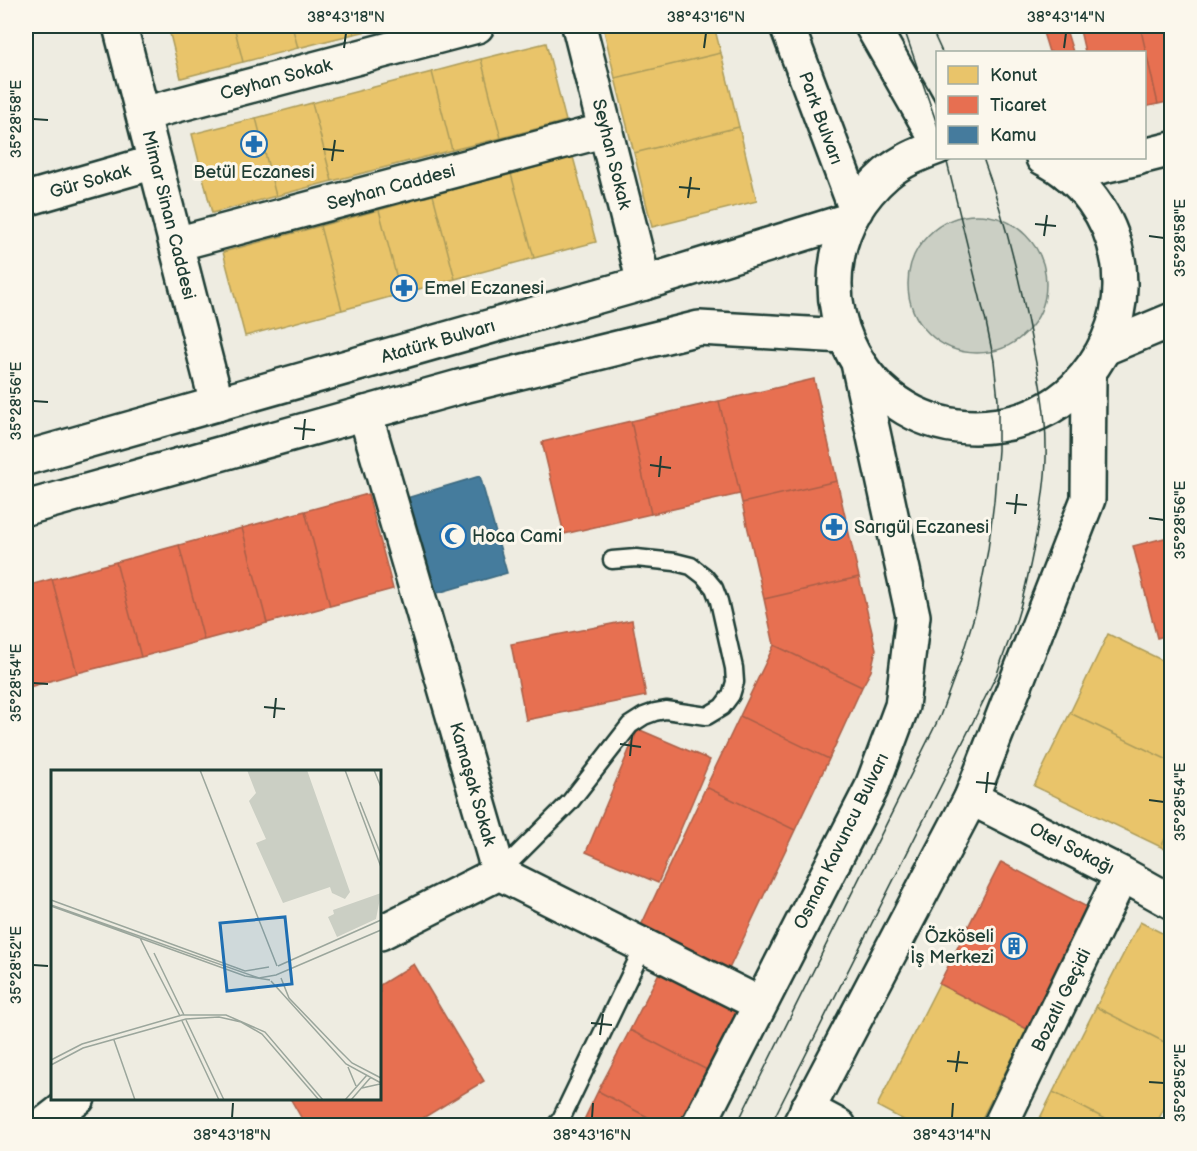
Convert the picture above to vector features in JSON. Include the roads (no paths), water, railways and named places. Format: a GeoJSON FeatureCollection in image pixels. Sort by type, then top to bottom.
{"type":"FeatureCollection","features":[{"type":"Feature","properties":{"kind":"main road","name":"Mimar Sinan Caddesi"},"geometry":{"type":"LineString","coordinates":[[120,26],[217,404]]}},
{"type":"Feature","properties":{"kind":"main road","name":"Ceyhan Sokak"},"geometry":{"type":"LineString","coordinates":[[143,114],[477,26]]}},
{"type":"Feature","properties":{"kind":"main road","name":"Seyhan Sokak"},"geometry":{"type":"LineString","coordinates":[[579,26],[644,283]]}},
{"type":"Feature","properties":{"kind":"main road","name":"Park Bulvarı"},"geometry":{"type":"LineString","coordinates":[[787,26],[853,215]]}},
{"type":"Feature","properties":{"kind":"main road"},"geometry":{"type":"LineString","coordinates":[[872,26],[936,140]]}},
{"type":"Feature","properties":{"kind":"main road","name":"Seyhan Caddesi"},"geometry":{"type":"LineString","coordinates":[[176,244],[606,130]]}},
{"type":"Feature","properties":{"kind":"main road","name":"Osman Kavuncu Bulvarı"},"geometry":{"type":"LineString","coordinates":[[698,1125],[871,789],[902,706],[913,616],[851,350],[836,308],[834,277],[839,248],[853,215],[866,194],[887,173],[936,145]]}},
{"type":"Feature","properties":{"kind":"main road"},"geometry":{"type":"LineString","coordinates":[[1146,156],[1172,149]]}},
{"type":"Feature","properties":{"kind":"main road"},"geometry":{"type":"LineString","coordinates":[[1056,166],[1127,159]]}},
{"type":"Feature","properties":{"kind":"main road","name":"Gür Sokak"},"geometry":{"type":"LineString","coordinates":[[26,199],[155,162]]}},
{"type":"Feature","properties":{"kind":"main road"},"geometry":{"type":"LineString","coordinates":[[26,508],[459,387],[699,328],[851,350],[877,386],[900,405],[927,419],[955,426],[986,427],[1015,423],[1044,411],[1068,395],[1097,361],[1115,321],[1120,291],[1119,261],[1110,232],[1096,205],[1078,182],[1056,166]]}},
{"type":"Feature","properties":{"kind":"main road","name":"Atatürk Bulvarı"},"geometry":{"type":"LineString","coordinates":[[26,458],[644,283],[853,215]]}},
{"type":"Feature","properties":{"kind":"main road"},"geometry":{"type":"LineString","coordinates":[[1097,361],[1172,320]]}},
{"type":"Feature","properties":{"kind":"main road"},"geometry":{"type":"LineString","coordinates":[[839,1125],[803,1117],[971,798],[1088,499],[1097,361]]}},
{"type":"Feature","properties":{"kind":"main road","name":"Kamaşak Sokak"},"geometry":{"type":"LineString","coordinates":[[364,413],[499,873]]}},
{"type":"Feature","properties":{"kind":"main road","name":"Otel Sokağı"},"geometry":{"type":"LineString","coordinates":[[971,798],[1122,874],[1172,902]]}},
{"type":"Feature","properties":{"kind":"main road"},"geometry":{"type":"LineString","coordinates":[[381,932],[499,873],[760,1004]]}},
{"type":"Feature","properties":{"kind":"main road","name":"Bozatlı Geçidi"},"geometry":{"type":"LineString","coordinates":[[1000,1125],[1122,874]]}},
{"type":"Feature","properties":{"kind":"main road"},"geometry":{"type":"LineString","coordinates":[[42,1125],[75,1100]]}},
{"type":"Feature","properties":{"kind":"lane"},"geometry":{"type":"LineString","coordinates":[[499,873],[570,802],[630,725],[644,716],[666,710],[707,716],[722,707],[731,696],[735,682],[734,668],[724,623],[714,588],[704,576],[691,566],[675,562],[636,558],[612,560]]}},
{"type":"Feature","properties":{"kind":"lane"},"geometry":{"type":"LineString","coordinates":[[555,1125],[561,1119],[644,946]]}},
{"type":"Feature","properties":{"kind":"tram line"},"geometry":{"type":"LineString","coordinates":[[903,26],[936,121]]}},
{"type":"Feature","properties":{"kind":"tram line"},"geometry":{"type":"LineString","coordinates":[[930,26],[942,51]]}},
{"type":"Feature","properties":{"kind":"tram line"},"geometry":{"type":"LineString","coordinates":[[736,1126],[940,716],[977,607],[988,550],[994,501],[998,450],[998,400],[994,361],[986,322],[946,159]]}},
{"type":"Feature","properties":{"kind":"tram line"},"geometry":{"type":"LineString","coordinates":[[770,1126],[997,674],[1017,618],[1030,569],[1043,493],[1046,434],[1037,369],[1017,273],[1005,226],[983,159]]}},
{"type":"Feature","properties":{"kind":"place","name":"Betül Eczanesi"},"geometry":{"type":"Point","coordinates":[254,144]}},
{"type":"Feature","properties":{"kind":"place","name":"Emel Eczanesi"},"geometry":{"type":"Point","coordinates":[404,288]}},
{"type":"Feature","properties":{"kind":"place","name":"Sarıgül Eczanesi"},"geometry":{"type":"Point","coordinates":[834,527]}},
{"type":"Feature","properties":{"kind":"place","name":"Hoca Cami"},"geometry":{"type":"Point","coordinates":[453,536]}},
{"type":"Feature","properties":{"kind":"place","name":"Özköseli İş Merkezi"},"geometry":{"type":"Point","coordinates":[1014,946]}}]}
